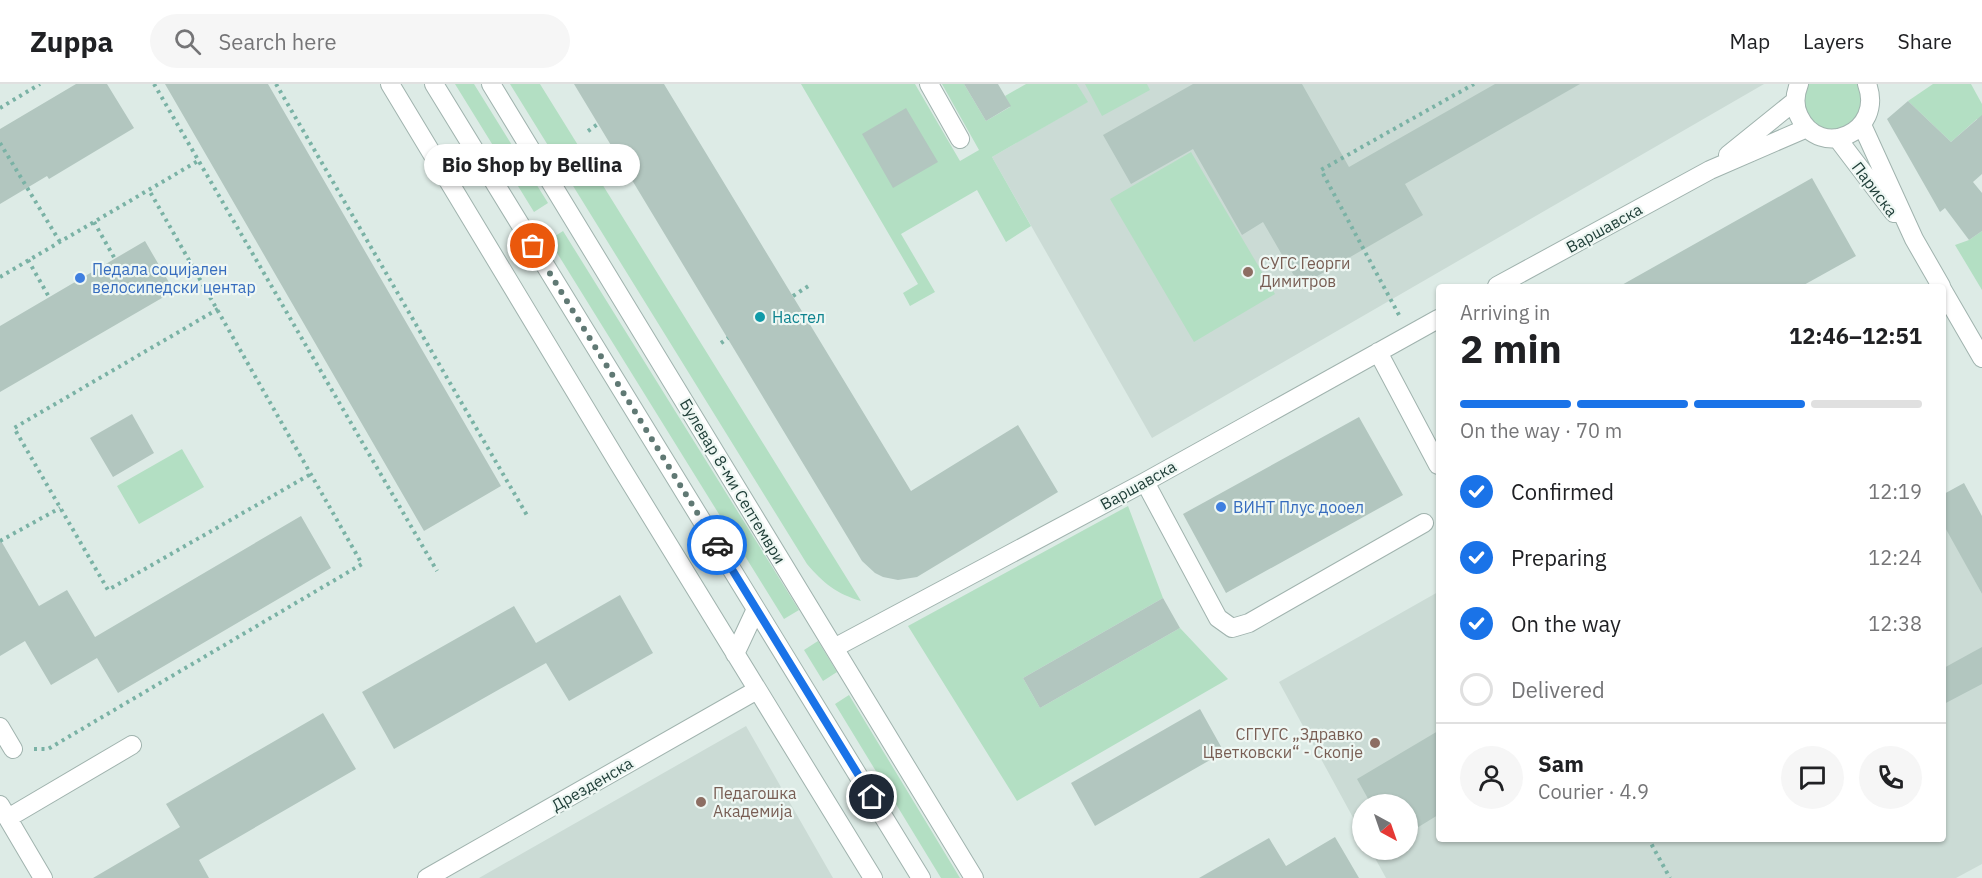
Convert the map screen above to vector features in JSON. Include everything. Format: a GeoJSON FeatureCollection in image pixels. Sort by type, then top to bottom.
{"type":"FeatureCollection","features":[{"type":"Feature","properties":{"kind":"street"},"geometry":{"type":"LineString","coordinates":[[390,84],[873,878]]}},
{"type":"Feature","properties":{"kind":"street"},"geometry":{"type":"LineString","coordinates":[[434,84],[917,876]]}},
{"type":"Feature","properties":{"kind":"street","name":"Булевар 8-ми Септември"},"geometry":{"type":"LineString","coordinates":[[491,84],[974,878]]}},
{"type":"Feature","properties":{"kind":"street"},"geometry":{"type":"LineString","coordinates":[[929,84],[960,139]]}},
{"type":"Feature","properties":{"kind":"street"},"geometry":{"type":"LineString","coordinates":[[1797,92],[1797,111],[1807,128],[1818,135],[1837,138],[1846,136],[1862,124],[1870,110],[1874,87]]}},
{"type":"Feature","properties":{"kind":"street","name":"Варшавска"},"geometry":{"type":"LineString","coordinates":[[1710,170],[1797,92]]}},
{"type":"Feature","properties":{"kind":"street","name":"Париска"},"geometry":{"type":"LineString","coordinates":[[1862,124],[1914,239],[1940,284]]}},
{"type":"Feature","properties":{"kind":"street","name":"Варшавска"},"geometry":{"type":"LineString","coordinates":[[1501,284],[1710,170],[1807,128]]}},
{"type":"Feature","properties":{"kind":"street","name":"Париска"},"geometry":{"type":"LineString","coordinates":[[1837,138],[1914,239]]}},
{"type":"Feature","properties":{"kind":"street","name":"Париска"},"geometry":{"type":"LineString","coordinates":[[1946,295],[1982,358]]}},
{"type":"Feature","properties":{"kind":"street","name":"Варшавска"},"geometry":{"type":"LineString","coordinates":[[834,648],[1145,482],[1436,320]]}},
{"type":"Feature","properties":{"kind":"street"},"geometry":{"type":"LineString","coordinates":[[1378,352],[1436,461]]}},
{"type":"Feature","properties":{"kind":"street"},"geometry":{"type":"LineString","coordinates":[[1145,482],[1218,618],[1232,628],[1249,623],[1424,523]]}},
{"type":"Feature","properties":{"kind":"street"},"geometry":{"type":"LineString","coordinates":[[735,654],[756,609]]}},
{"type":"Feature","properties":{"kind":"street","name":"Дрезденска"},"geometry":{"type":"LineString","coordinates":[[427,878],[757,690]]}},
{"type":"Feature","properties":{"kind":"street"},"geometry":{"type":"LineString","coordinates":[[0,727],[13,749]]}},
{"type":"Feature","properties":{"kind":"street"},"geometry":{"type":"LineString","coordinates":[[43,878],[4,812],[132,745]]}},
{"type":"Feature","properties":{"kind":"path"},"geometry":{"type":"LineString","coordinates":[[0,108],[40,84]]}},
{"type":"Feature","properties":{"kind":"path"},"geometry":{"type":"LineString","coordinates":[[154,84],[437,571]]}},
{"type":"Feature","properties":{"kind":"path"},"geometry":{"type":"LineString","coordinates":[[276,84],[528,517]]}},
{"type":"Feature","properties":{"kind":"path"},"geometry":{"type":"LineString","coordinates":[[1409,335],[1320,170],[1474,84]]}},
{"type":"Feature","properties":{"kind":"path"},"geometry":{"type":"LineString","coordinates":[[588,131],[598,124]]}},
{"type":"Feature","properties":{"kind":"path"},"geometry":{"type":"LineString","coordinates":[[0,143],[60,242]]}},
{"type":"Feature","properties":{"kind":"path"},"geometry":{"type":"LineString","coordinates":[[0,277],[198,161]]}},
{"type":"Feature","properties":{"kind":"path"},"geometry":{"type":"LineString","coordinates":[[13,749],[48,749],[362,564],[149,190]]}},
{"type":"Feature","properties":{"kind":"path"},"geometry":{"type":"LineString","coordinates":[[94,222],[115,259]]}},
{"type":"Feature","properties":{"kind":"path"},"geometry":{"type":"LineString","coordinates":[[28,260],[50,297]]}},
{"type":"Feature","properties":{"kind":"path"},"geometry":{"type":"LineString","coordinates":[[793,296],[810,285]]}},
{"type":"Feature","properties":{"kind":"path"},"geometry":{"type":"LineString","coordinates":[[218,309],[14,428],[108,590],[311,474]]}},
{"type":"Feature","properties":{"kind":"path"},"geometry":{"type":"LineString","coordinates":[[721,343],[728,338]]}},
{"type":"Feature","properties":{"kind":"path"},"geometry":{"type":"LineString","coordinates":[[0,541],[60,508]]}},
{"type":"Feature","properties":{"kind":"path"},"geometry":{"type":"LineString","coordinates":[[1650,842],[1670,878]]}},
{"type":"Feature","properties":{"kind":"shaded area","name":"СУГС Георги Димитров"},"geometry":{"type":"Polygon","coordinates":[[[1077,84],[1764,84],[1152,438],[992,157],[1087,102],[1077,84]]]}},
{"type":"Feature","properties":{"kind":"shaded area","name":"СГГУГС „Здравко Цветковски“ - Скопје"},"geometry":{"type":"Polygon","coordinates":[[[1946,528],[1982,594],[1982,864],[1956,878],[1386,878],[1376,860],[1418,860],[1418,794],[1352,794],[1352,816],[1279,682],[1436,593],[1436,842],[1946,842],[1946,528]]]}},
{"type":"Feature","properties":{"kind":"shaded area","name":"Педагошка Академија"},"geometry":{"type":"Polygon","coordinates":[[[746,726],[833,878],[479,878],[746,726]]]}},
{"type":"Feature","properties":{"kind":"green space"},"geometry":{"type":"Polygon","coordinates":[[[455,84],[474,84],[548,203],[534,212],[455,84]]]}},
{"type":"Feature","properties":{"kind":"green space"},"geometry":{"type":"Polygon","coordinates":[[[510,84],[540,84],[861,601],[831,587],[807,564],[510,84]]]}},
{"type":"Feature","properties":{"kind":"green space"},"geometry":{"type":"Polygon","coordinates":[[[801,84],[915,84],[960,161],[979,150],[942,84],[964,84],[986,121],[1010,107],[1005,96],[1026,84],[1077,84],[1088,102],[992,157],[1031,226],[1006,242],[977,190],[901,234],[935,292],[910,306],[903,293],[918,284],[801,84]]]}},
{"type":"Feature","properties":{"kind":"green space"},"geometry":{"type":"Polygon","coordinates":[[[1085,84],[1147,84],[1150,90],[1102,116],[1085,84]]]}},
{"type":"Feature","properties":{"kind":"green space"},"geometry":{"type":"Polygon","coordinates":[[[1803,84],[1859,84],[1862,105],[1859,113],[1839,130],[1820,128],[1805,117],[1803,84]]]}},
{"type":"Feature","properties":{"kind":"green space"},"geometry":{"type":"Polygon","coordinates":[[[1933,84],[1971,84],[1982,104],[1982,124],[1977,119],[1951,142],[1908,101],[1933,84]]]}},
{"type":"Feature","properties":{"kind":"green space"},"geometry":{"type":"Polygon","coordinates":[[[1191,152],[1275,294],[1194,342],[1110,199],[1191,152]]]}},
{"type":"Feature","properties":{"kind":"green space"},"geometry":{"type":"Polygon","coordinates":[[[563,231],[799,610],[784,619],[549,240],[563,231]]]}},
{"type":"Feature","properties":{"kind":"green space"},"geometry":{"type":"Polygon","coordinates":[[[1982,231],[1982,290],[1955,245],[1969,240],[1982,231]]]}},
{"type":"Feature","properties":{"kind":"green space"},"geometry":{"type":"Polygon","coordinates":[[[182,449],[204,487],[139,524],[117,486],[182,449]]]}},
{"type":"Feature","properties":{"kind":"green space"},"geometry":{"type":"Polygon","coordinates":[[[1128,506],[1163,598],[1023,678],[1040,708],[1180,628],[1228,679],[1017,801],[908,626],[1128,506]]]}},
{"type":"Feature","properties":{"kind":"green space"},"geometry":{"type":"Polygon","coordinates":[[[818,641],[837,672],[823,681],[804,650],[818,641]]]}},
{"type":"Feature","properties":{"kind":"green space"},"geometry":{"type":"Polygon","coordinates":[[[849,695],[960,878],[941,878],[835,704],[849,695]]]}},
{"type":"Feature","properties":{"kind":"building"},"geometry":{"type":"Polygon","coordinates":[[[76,84],[107,84],[134,128],[49,179],[47,176],[0,204],[0,129],[76,84]]]}},
{"type":"Feature","properties":{"kind":"building"},"geometry":{"type":"Polygon","coordinates":[[[165,84],[268,84],[501,486],[424,531],[165,84]]]}},
{"type":"Feature","properties":{"kind":"building","name":"Настел"},"geometry":{"type":"Polygon","coordinates":[[[574,84],[664,84],[911,491],[1018,425],[1058,492],[917,577],[898,580],[875,573],[862,561],[574,84]]]}},
{"type":"Feature","properties":{"kind":"building"},"geometry":{"type":"Polygon","coordinates":[[[964,84],[998,84],[1011,106],[986,121],[964,84]]]}},
{"type":"Feature","properties":{"kind":"building"},"geometry":{"type":"Polygon","coordinates":[[[1193,84],[1302,84],[1349,167],[1495,84],[1580,84],[1405,184],[1423,215],[1300,286],[1263,222],[1242,235],[1193,149],[1131,184],[1103,135],[1193,84]]]}},
{"type":"Feature","properties":{"kind":"building"},"geometry":{"type":"Polygon","coordinates":[[[1908,101],[1951,142],[1982,115],[1982,174],[1973,182],[1982,193],[1982,231],[1969,240],[1945,208],[1940,212],[1887,119],[1908,101]]]}},
{"type":"Feature","properties":{"kind":"building"},"geometry":{"type":"Polygon","coordinates":[[[906,108],[938,162],[893,188],[862,134],[906,108]]]}},
{"type":"Feature","properties":{"kind":"building"},"geometry":{"type":"Polygon","coordinates":[[[1812,178],[1856,256],[1806,284],[1624,284],[1812,178]]]}},
{"type":"Feature","properties":{"kind":"building"},"geometry":{"type":"Polygon","coordinates":[[[145,241],[174,291],[0,392],[0,326],[145,241]]]}},
{"type":"Feature","properties":{"kind":"building"},"geometry":{"type":"Polygon","coordinates":[[[132,414],[154,453],[113,477],[90,438],[132,414]]]}},
{"type":"Feature","properties":{"kind":"building"},"geometry":{"type":"Polygon","coordinates":[[[1359,417],[1403,495],[1226,593],[1183,514],[1359,417]]]}},
{"type":"Feature","properties":{"kind":"building"},"geometry":{"type":"Polygon","coordinates":[[[1964,483],[1982,516],[1982,594],[1946,529],[1946,493],[1964,483]]]}},
{"type":"Feature","properties":{"kind":"building"},"geometry":{"type":"Polygon","coordinates":[[[301,516],[331,568],[118,693],[97,658],[51,685],[25,641],[0,656],[0,539],[39,606],[67,590],[95,637],[301,516]]]}},
{"type":"Feature","properties":{"kind":"building"},"geometry":{"type":"Polygon","coordinates":[[[620,595],[653,653],[569,701],[546,663],[394,749],[362,692],[514,606],[536,643],[620,595]]]}},
{"type":"Feature","properties":{"kind":"building"},"geometry":{"type":"Polygon","coordinates":[[[1163,598],[1180,628],[1040,708],[1023,678],[1163,598]]]}},
{"type":"Feature","properties":{"kind":"building"},"geometry":{"type":"Polygon","coordinates":[[[1982,647],[1982,684],[1946,703],[1946,667],[1982,647]]]}},
{"type":"Feature","properties":{"kind":"building"},"geometry":{"type":"Polygon","coordinates":[[[1200,709],[1224,752],[1095,826],[1071,783],[1200,709]]]}},
{"type":"Feature","properties":{"kind":"building"},"geometry":{"type":"Polygon","coordinates":[[[323,713],[356,769],[199,860],[209,878],[93,878],[180,827],[166,804],[323,713]]]}},
{"type":"Feature","properties":{"kind":"building"},"geometry":{"type":"Polygon","coordinates":[[[1436,732],[1436,816],[1418,827],[1418,794],[1365,794],[1357,779],[1436,732]]]}},
{"type":"Feature","properties":{"kind":"building"},"geometry":{"type":"Polygon","coordinates":[[[1335,837],[1359,878],[1199,878],[1269,838],[1286,866],[1335,837]]]}},
{"type":"Feature","properties":{"kind":"way so far"},"geometry":{"type":"LineString","coordinates":[[533,246],[717,545]]}},
{"type":"Feature","properties":{"kind":"place","name":"Bio Shop by Bellina"},"geometry":{"type":"Point","coordinates":[533,246]}},
{"type":"Feature","properties":{"kind":"place","name":"СУГС Георги Димитров"},"geometry":{"type":"Point","coordinates":[1248,272]}},
{"type":"Feature","properties":{"kind":"place","name":"Педала социјален велосипедски центар"},"geometry":{"type":"Point","coordinates":[80,278]}},
{"type":"Feature","properties":{"kind":"place","name":"Настел"},"geometry":{"type":"Point","coordinates":[760,317]}},
{"type":"Feature","properties":{"kind":"place","name":"ВИНТ Плус дооел"},"geometry":{"type":"Point","coordinates":[1221,507]}},
{"type":"Feature","properties":{"kind":"place","name":"СГГУГС „Здравко Цветковски“ - Скопје"},"geometry":{"type":"Point","coordinates":[1375,743]}},
{"type":"Feature","properties":{"kind":"place","name":"Педагошка Академија"},"geometry":{"type":"Point","coordinates":[701,802]}},
{"type":"Feature","properties":{"kind":"route"},"geometry":{"type":"LineString","coordinates":[[717,545],[872,797]]}}]}
